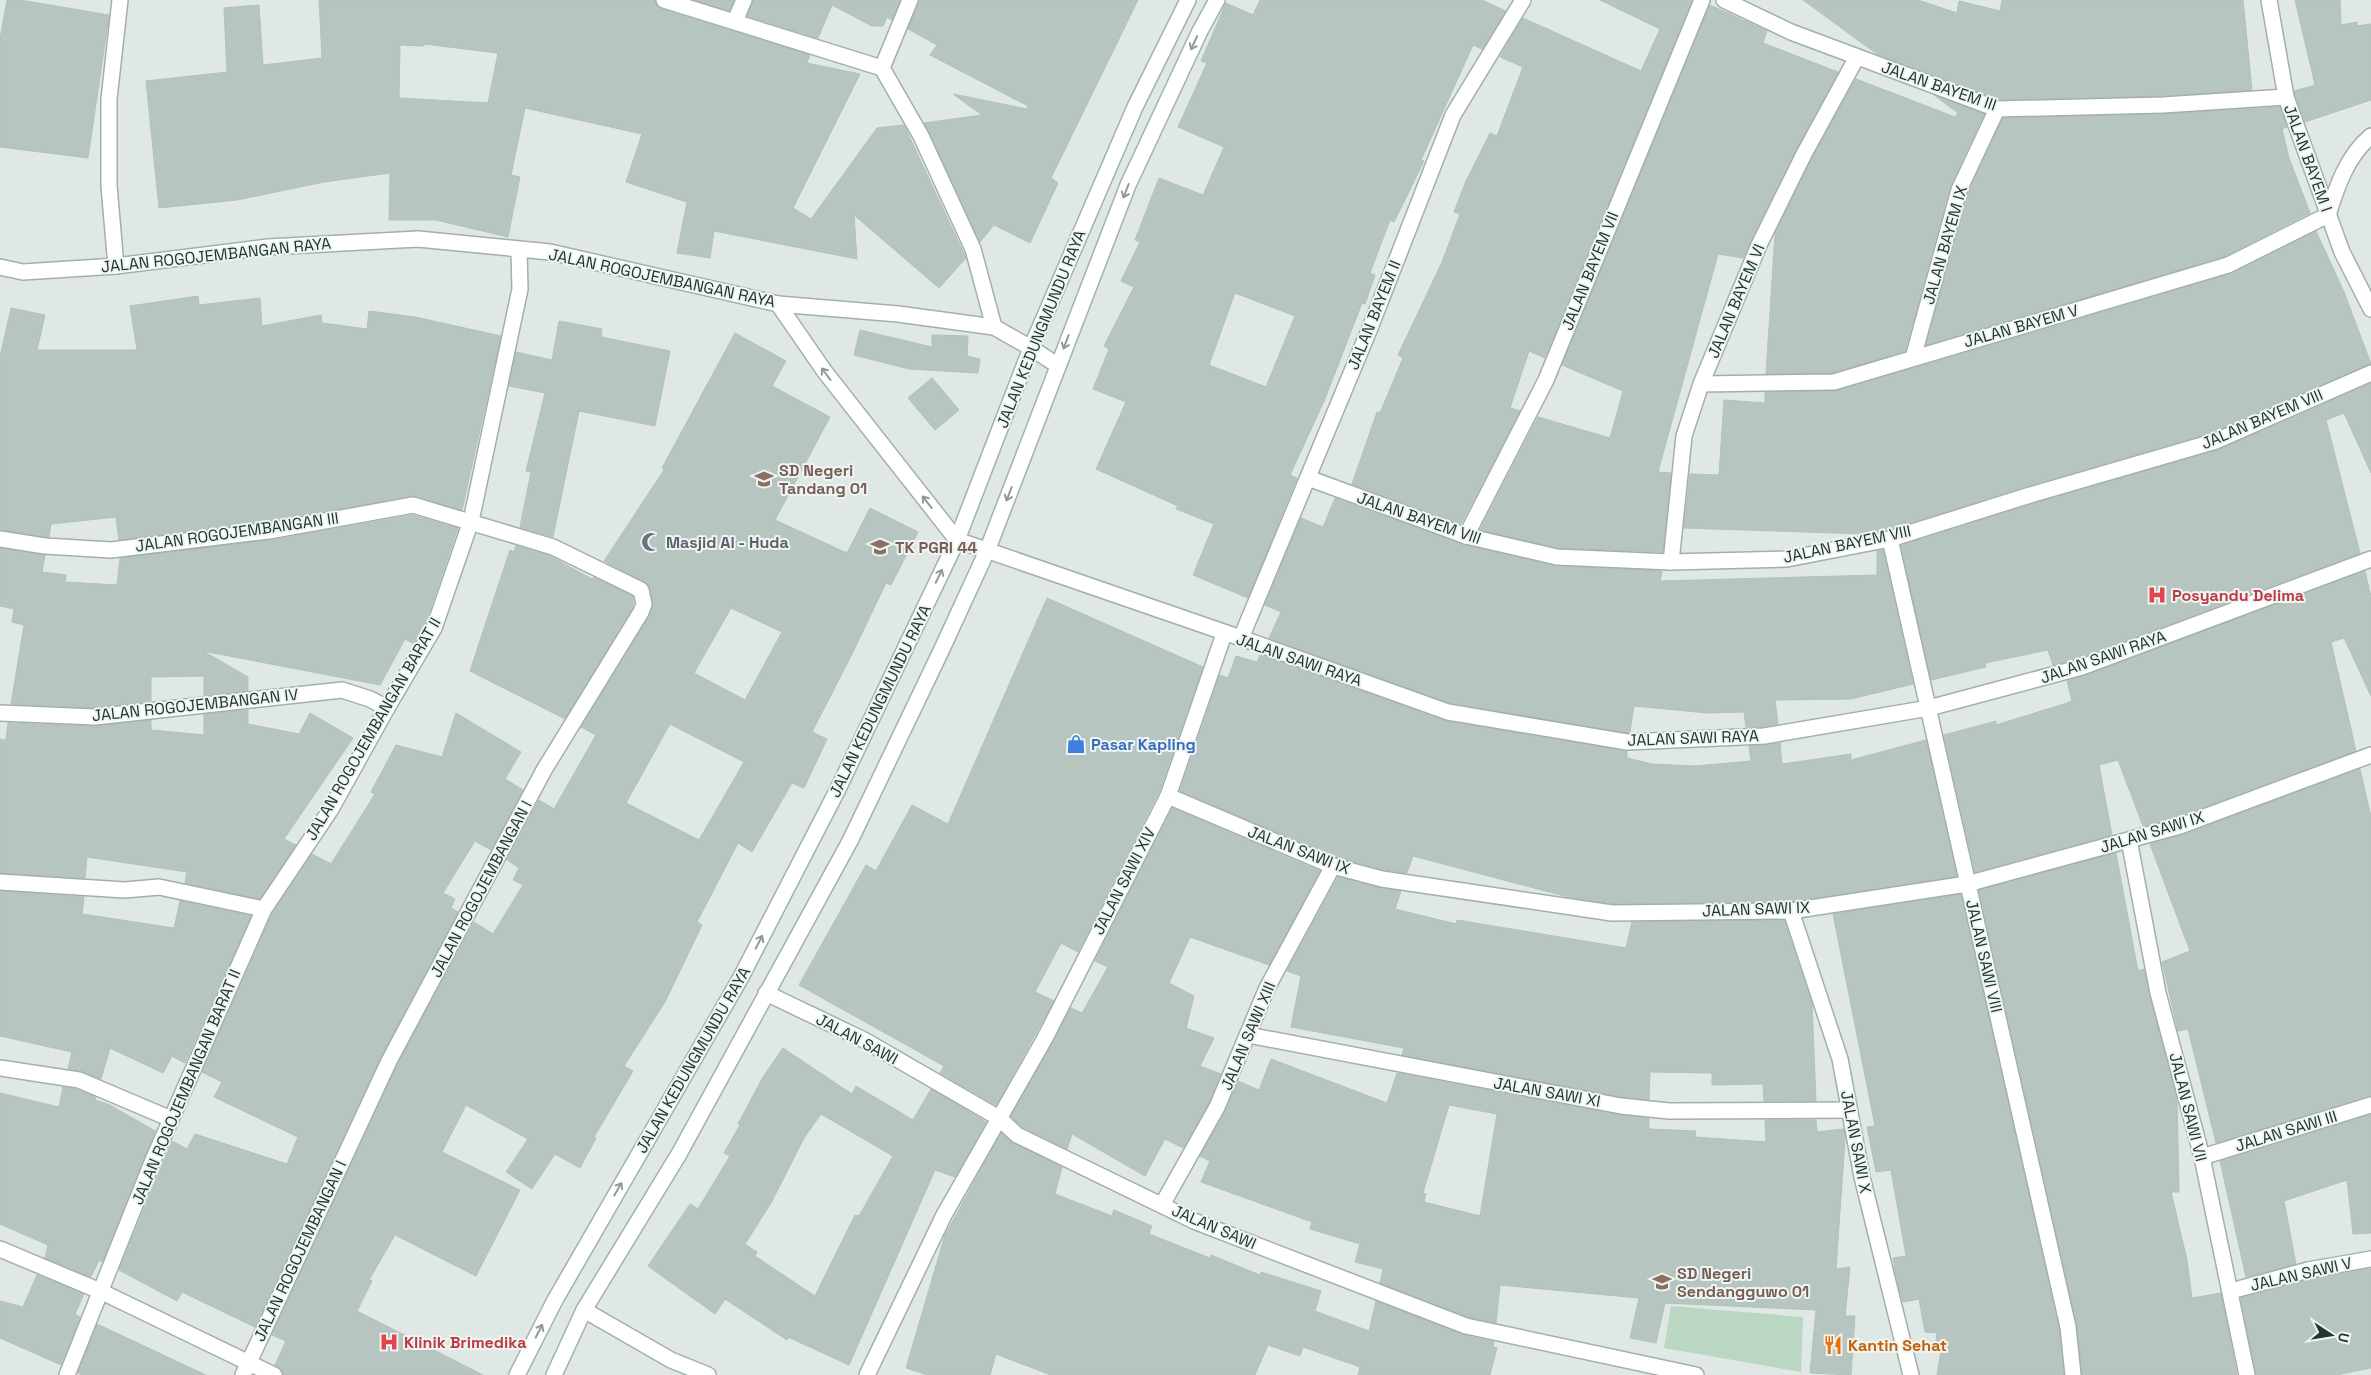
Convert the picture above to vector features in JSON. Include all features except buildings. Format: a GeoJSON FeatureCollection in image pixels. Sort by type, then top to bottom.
{"type":"FeatureCollection","features":[{"type":"Feature","properties":{"kind":"street"},"geometry":{"type":"LineString","coordinates":[[116,266],[109,186],[110,99],[120,0]]}},
{"type":"Feature","properties":{"kind":"street"},"geometry":{"type":"LineString","coordinates":[[664,0],[882,68],[921,136],[973,249],[994,327],[1032,348],[1057,365]]}},
{"type":"Feature","properties":{"kind":"street"},"geometry":{"type":"LineString","coordinates":[[735,21],[744,0]]}},
{"type":"Feature","properties":{"kind":"street"},"geometry":{"type":"LineString","coordinates":[[882,68],[910,0]]}},
{"type":"Feature","properties":{"kind":"street","name":"JALAN KEDUNGMUNDU RAYA"},"geometry":{"type":"LineString","coordinates":[[517,1375],[555,1300],[740,979],[838,789],[957,540],[1032,348],[1135,106],[1188,0]]}},
{"type":"Feature","properties":{"kind":"street","name":"JALAN KEDUNGMUNDU RAYA"},"geometry":{"type":"LineString","coordinates":[[554,1375],[584,1310],[678,1154],[850,841],[987,551],[1057,365],[1128,185],[1200,31],[1217,0]]}},
{"type":"Feature","properties":{"kind":"street","name":"JALAN BAYEM II"},"geometry":{"type":"LineString","coordinates":[[1241,638],[1308,478],[1453,115],[1523,0]]}},
{"type":"Feature","properties":{"kind":"street","name":"JALAN BAYEM VII"},"geometry":{"type":"LineString","coordinates":[[1466,536],[1546,380],[1702,0]]}},
{"type":"Feature","properties":{"kind":"street","name":"JALAN BAYEM III"},"geometry":{"type":"LineString","coordinates":[[1724,0],[1791,32],[1997,109],[2163,104],[2286,97]]}},
{"type":"Feature","properties":{"kind":"street","name":"JALAN BAYEM I"},"geometry":{"type":"LineString","coordinates":[[2269,0],[2286,97],[2342,252],[2371,309]]}},
{"type":"Feature","properties":{"kind":"street","name":"JALAN BAYEM VI"},"geometry":{"type":"LineString","coordinates":[[1671,562],[1684,436],[1701,384],[1758,245],[1804,154],[1857,57]]}},
{"type":"Feature","properties":{"kind":"street","name":"JALAN BAYEM IX"},"geometry":{"type":"LineString","coordinates":[[1913,358],[1959,190],[1997,109]]}},
{"type":"Feature","properties":{"kind":"street"},"geometry":{"type":"LineString","coordinates":[[2328,215],[2340,178],[2363,142],[2371,136]]}},
{"type":"Feature","properties":{"kind":"street","name":"JALAN BAYEM V"},"geometry":{"type":"LineString","coordinates":[[1701,384],[1834,382],[2228,265],[2328,215]]}},
{"type":"Feature","properties":{"kind":"street","name":"JALAN ROGOJEMBANGAN RAYA"},"geometry":{"type":"LineString","coordinates":[[0,267],[23,272],[116,266],[268,247],[418,240],[519,251],[550,252],[778,304],[898,314],[994,327]]}},
{"type":"Feature","properties":{"kind":"street","name":"JALAN ROGOJEMBANGAN BARAT II"},"geometry":{"type":"LineString","coordinates":[[67,1375],[171,1119],[264,909],[332,809],[387,708],[434,628],[471,521],[520,289],[519,251]]}},
{"type":"Feature","properties":{"kind":"street"},"geometry":{"type":"LineString","coordinates":[[778,304],[824,372],[957,540]]}},
{"type":"Feature","properties":{"kind":"street","name":"JALAN BAYEM VIII"},"geometry":{"type":"LineString","coordinates":[[1308,478],[1466,536],[1556,557],[1671,562],[1787,559],[1890,539],[2027,496],[2216,441],[2371,373]]}},
{"type":"Feature","properties":{"kind":"street","name":"JALAN ROGOJEMBANGAN III"},"geometry":{"type":"LineString","coordinates":[[0,539],[45,546],[111,550],[269,531],[413,505],[471,521]]}},
{"type":"Feature","properties":{"kind":"street","name":"JALAN ROGOJEMBANGAN I"},"geometry":{"type":"LineString","coordinates":[[246,1369],[394,1052],[544,770],[644,604],[641,590],[553,547],[471,521]]}},
{"type":"Feature","properties":{"kind":"street","name":"JALAN SAWI VIII"},"geometry":{"type":"LineString","coordinates":[[1890,539],[2068,1327],[2073,1375]]}},
{"type":"Feature","properties":{"kind":"street","name":"JALAN SAWI RAYA"},"geometry":{"type":"LineString","coordinates":[[957,540],[1448,712],[1627,742],[1764,736],[1929,708],[2082,667],[2371,558]]}},
{"type":"Feature","properties":{"kind":"street","name":"JALAN SAWI XIV"},"geometry":{"type":"LineString","coordinates":[[867,1375],[944,1215],[1045,1038],[1168,796],[1224,634]]}},
{"type":"Feature","properties":{"kind":"street","name":"JALAN ROGOJEMBANGAN IV"},"geometry":{"type":"LineString","coordinates":[[0,713],[95,717],[342,690],[370,699],[387,708]]}},
{"type":"Feature","properties":{"kind":"street","name":"JALAN SAWI IX"},"geometry":{"type":"LineString","coordinates":[[1168,796],[1333,866],[1382,879],[1612,912],[1791,911],[1967,884],[2180,826],[2371,755]]}},
{"type":"Feature","properties":{"kind":"street","name":"JALAN SAWI VII"},"geometry":{"type":"LineString","coordinates":[[2129,840],[2158,993],[2202,1157],[2247,1375]]}},
{"type":"Feature","properties":{"kind":"street","name":"JALAN SAWI XIII"},"geometry":{"type":"LineString","coordinates":[[1162,1205],[1217,1107],[1267,988],[1333,866]]}},
{"type":"Feature","properties":{"kind":"street"},"geometry":{"type":"LineString","coordinates":[[0,882],[108,889],[159,888],[264,909]]}},
{"type":"Feature","properties":{"kind":"street","name":"JALAN SAWI X"},"geometry":{"type":"LineString","coordinates":[[1791,911],[1840,1059],[1862,1177],[1911,1375]]}},
{"type":"Feature","properties":{"kind":"street","name":"JALAN SAWI"},"geometry":{"type":"LineString","coordinates":[[766,993],[864,1040],[999,1118],[1017,1135],[1194,1221],[1466,1326],[1696,1375]]}},
{"type":"Feature","properties":{"kind":"street","name":"JALAN SAWI XI"},"geometry":{"type":"LineString","coordinates":[[1248,1035],[1620,1106],[1669,1111],[1850,1110]]}},
{"type":"Feature","properties":{"kind":"street"},"geometry":{"type":"LineString","coordinates":[[0,1068],[79,1080],[171,1119]]}},
{"type":"Feature","properties":{"kind":"street","name":"JALAN SAWI III"},"geometry":{"type":"LineString","coordinates":[[2202,1157],[2371,1105]]}},
{"type":"Feature","properties":{"kind":"street"},"geometry":{"type":"LineString","coordinates":[[0,1249],[100,1291],[246,1369],[274,1375]]}},
{"type":"Feature","properties":{"kind":"street","name":"JALAN SAWI V"},"geometry":{"type":"LineString","coordinates":[[2231,1291],[2308,1270],[2371,1259]]}},
{"type":"Feature","properties":{"kind":"street"},"geometry":{"type":"LineString","coordinates":[[584,1310],[671,1360],[708,1375]]}},
{"type":"Feature","properties":{"kind":"green space"},"geometry":{"type":"Polygon","coordinates":[[[1671,1306],[1803,1317],[1801,1372],[1664,1348],[1671,1306]]]}},
{"type":"Feature","properties":{"kind":"place","name":"SD Negeri Tandang 01"},"geometry":{"type":"Point","coordinates":[764,479]}},
{"type":"Feature","properties":{"kind":"place","name":"Masjid Al - Huda"},"geometry":{"type":"Point","coordinates":[651,542]}},
{"type":"Feature","properties":{"kind":"place","name":"TK PGRI 44"},"geometry":{"type":"Point","coordinates":[880,547]}},
{"type":"Feature","properties":{"kind":"place","name":"Posyandu Delima"},"geometry":{"type":"Point","coordinates":[2157,595]}},
{"type":"Feature","properties":{"kind":"place","name":"Pasar Kapling"},"geometry":{"type":"Point","coordinates":[1076,744]}},
{"type":"Feature","properties":{"kind":"place","name":"SD Negeri Sendangguwo 01"},"geometry":{"type":"Point","coordinates":[1662,1282]}},
{"type":"Feature","properties":{"kind":"place","name":"Klinik Brimedika"},"geometry":{"type":"Point","coordinates":[389,1342]}},
{"type":"Feature","properties":{"kind":"place","name":"Kantin Sehat"},"geometry":{"type":"Point","coordinates":[1833,1345]}}]}
